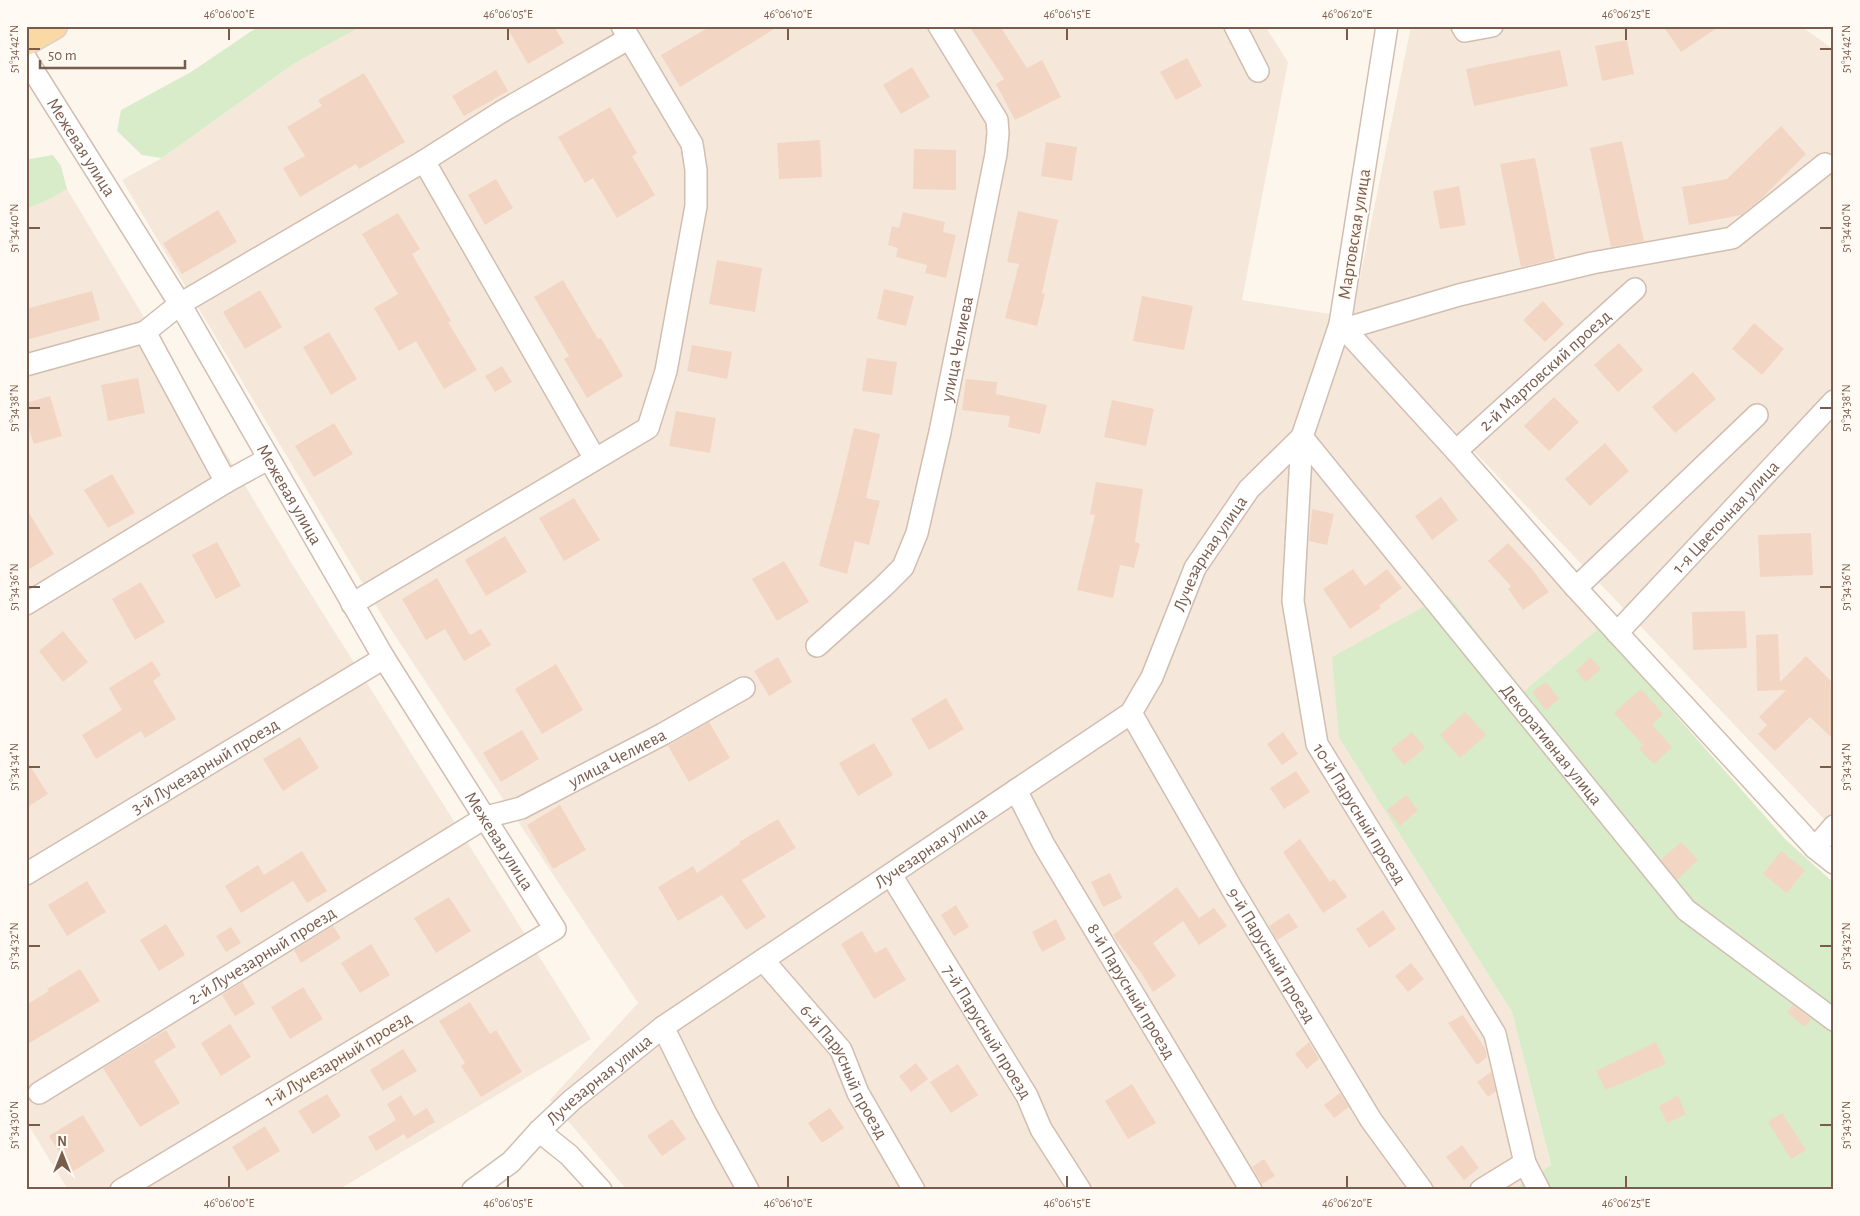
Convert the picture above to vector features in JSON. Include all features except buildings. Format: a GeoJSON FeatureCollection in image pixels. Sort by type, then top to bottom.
{"type":"FeatureCollection","features":[{"type":"Feature","properties":{"kind":"main road"},"geometry":{"type":"LineString","coordinates":[[26,42],[54,26]]}},
{"type":"Feature","properties":{"kind":"street","name":"улица Челиева"},"geometry":{"type":"LineString","coordinates":[[817,646],[903,566],[917,533],[940,432],[994,163],[998,133],[997,120],[939,26]]}},
{"type":"Feature","properties":{"kind":"street"},"geometry":{"type":"LineString","coordinates":[[1235,26],[1258,72]]}},
{"type":"Feature","properties":{"kind":"street","name":"Мартовская улица"},"geometry":{"type":"LineString","coordinates":[[1302,437],[1342,327],[1387,26]]}},
{"type":"Feature","properties":{"kind":"street"},"geometry":{"type":"LineString","coordinates":[[1462,26],[1465,31],[1492,26]]}},
{"type":"Feature","properties":{"kind":"street"},"geometry":{"type":"LineString","coordinates":[[26,364],[145,332],[180,304],[424,161],[501,112],[624,29],[692,144],[696,170],[696,206],[666,372],[648,428],[352,604]]}},
{"type":"Feature","properties":{"kind":"street","name":"Межевая улица"},"geometry":{"type":"LineString","coordinates":[[26,59],[180,304],[384,658],[555,929]]}},
{"type":"Feature","properties":{"kind":"street"},"geometry":{"type":"LineString","coordinates":[[424,161],[595,459]]}},
{"type":"Feature","properties":{"kind":"street"},"geometry":{"type":"LineString","coordinates":[[1826,164],[1732,238],[1592,263],[1459,295],[1342,327],[1456,451],[1617,633],[1815,848],[1834,863]]}},
{"type":"Feature","properties":{"kind":"street","name":"2-й Мартовский проезд"},"geometry":{"type":"LineString","coordinates":[[1456,451],[1634,289]]}},
{"type":"Feature","properties":{"kind":"street"},"geometry":{"type":"LineString","coordinates":[[145,332],[226,482]]}},
{"type":"Feature","properties":{"kind":"street","name":"1-я Цветочная улица"},"geometry":{"type":"LineString","coordinates":[[1617,633],[1834,401]]}},
{"type":"Feature","properties":{"kind":"street"},"geometry":{"type":"LineString","coordinates":[[1576,588],[1757,415]]}},
{"type":"Feature","properties":{"kind":"street","name":"Лучезарная улица"},"geometry":{"type":"LineString","coordinates":[[601,1190],[569,1155],[539,1131],[572,1100],[663,1027],[1131,713],[1152,677],[1195,568],[1249,489],[1302,437]]}},
{"type":"Feature","properties":{"kind":"street","name":"Декоративная улица"},"geometry":{"type":"LineString","coordinates":[[1302,437],[1686,910],[1834,1020]]}},
{"type":"Feature","properties":{"kind":"street","name":"10-й Парусный проезд"},"geometry":{"type":"LineString","coordinates":[[1302,437],[1293,601],[1317,744],[1495,1034],[1525,1163],[1539,1190]]}},
{"type":"Feature","properties":{"kind":"street"},"geometry":{"type":"LineString","coordinates":[[26,604],[226,482],[268,459]]}},
{"type":"Feature","properties":{"kind":"street","name":"3-й Лучезарный проезд"},"geometry":{"type":"LineString","coordinates":[[26,874],[384,658]]}},
{"type":"Feature","properties":{"kind":"street","name":"улица Челиева"},"geometry":{"type":"LineString","coordinates":[[486,817],[521,808],[663,734],[744,688]]}},
{"type":"Feature","properties":{"kind":"street","name":"9-й Парусный проезд"},"geometry":{"type":"LineString","coordinates":[[1131,713],[1232,889],[1371,1120],[1422,1190]]}},
{"type":"Feature","properties":{"kind":"street","name":"8-й Парусный проезд"},"geometry":{"type":"LineString","coordinates":[[1016,790],[1044,845],[1251,1190]]}},
{"type":"Feature","properties":{"kind":"street","name":"2-й Лучезарный проезд"},"geometry":{"type":"LineString","coordinates":[[39,1093],[486,817]]}},
{"type":"Feature","properties":{"kind":"street"},"geometry":{"type":"LineString","coordinates":[[1815,848],[1834,826]]}},
{"type":"Feature","properties":{"kind":"street","name":"7-й Парусный проезд"},"geometry":{"type":"LineString","coordinates":[[891,875],[1028,1096],[1041,1129],[1080,1190]]}},
{"type":"Feature","properties":{"kind":"street","name":"1-й Лучезарный проезд"},"geometry":{"type":"LineString","coordinates":[[122,1190],[555,929]]}},
{"type":"Feature","properties":{"kind":"street","name":"6-й Парусный проезд"},"geometry":{"type":"LineString","coordinates":[[763,960],[841,1050],[858,1093],[914,1190]]}},
{"type":"Feature","properties":{"kind":"street"},"geometry":{"type":"LineString","coordinates":[[663,1027],[705,1112],[748,1190]]}},
{"type":"Feature","properties":{"kind":"street"},"geometry":{"type":"LineString","coordinates":[[473,1190],[511,1162],[539,1131]]}},
{"type":"Feature","properties":{"kind":"street"},"geometry":{"type":"LineString","coordinates":[[1481,1190],[1525,1163]]}},
{"type":"Feature","properties":{"kind":"shaded area"},"geometry":{"type":"Polygon","coordinates":[[[362,26],[1265,26],[1288,62],[1242,300],[1330,314],[1350,351],[1599,628],[1524,691],[1447,594],[1339,738],[1512,1012],[1551,1166],[1513,1190],[627,1190],[550,1100],[638,1003],[384,619],[122,180],[162,158],[295,63],[362,26]]]}},
{"type":"Feature","properties":{"kind":"shaded area"},"geometry":{"type":"Polygon","coordinates":[[[1411,26],[1801,26],[1834,50],[1834,837],[1824,819],[1351,322],[1411,26]]]}},
{"type":"Feature","properties":{"kind":"shaded area"},"geometry":{"type":"Polygon","coordinates":[[[67,189],[297,572],[591,1039],[338,1190],[68,1190],[26,1121],[26,209],[50,199],[67,189]]]}},
{"type":"Feature","properties":{"kind":"green space"},"geometry":{"type":"Polygon","coordinates":[[[259,26],[362,26],[295,63],[162,158],[142,155],[117,131],[121,110],[191,72],[259,26]]]}},
{"type":"Feature","properties":{"kind":"green space"},"geometry":{"type":"Polygon","coordinates":[[[53,155],[61,166],[67,189],[50,199],[26,209],[26,161],[53,155]]]}},
{"type":"Feature","properties":{"kind":"green space"},"geometry":{"type":"Polygon","coordinates":[[[1447,594],[1524,691],[1599,628],[1785,839],[1834,883],[1834,1190],[1513,1190],[1551,1165],[1512,1012],[1339,738],[1332,657],[1447,594]]]}}]}
